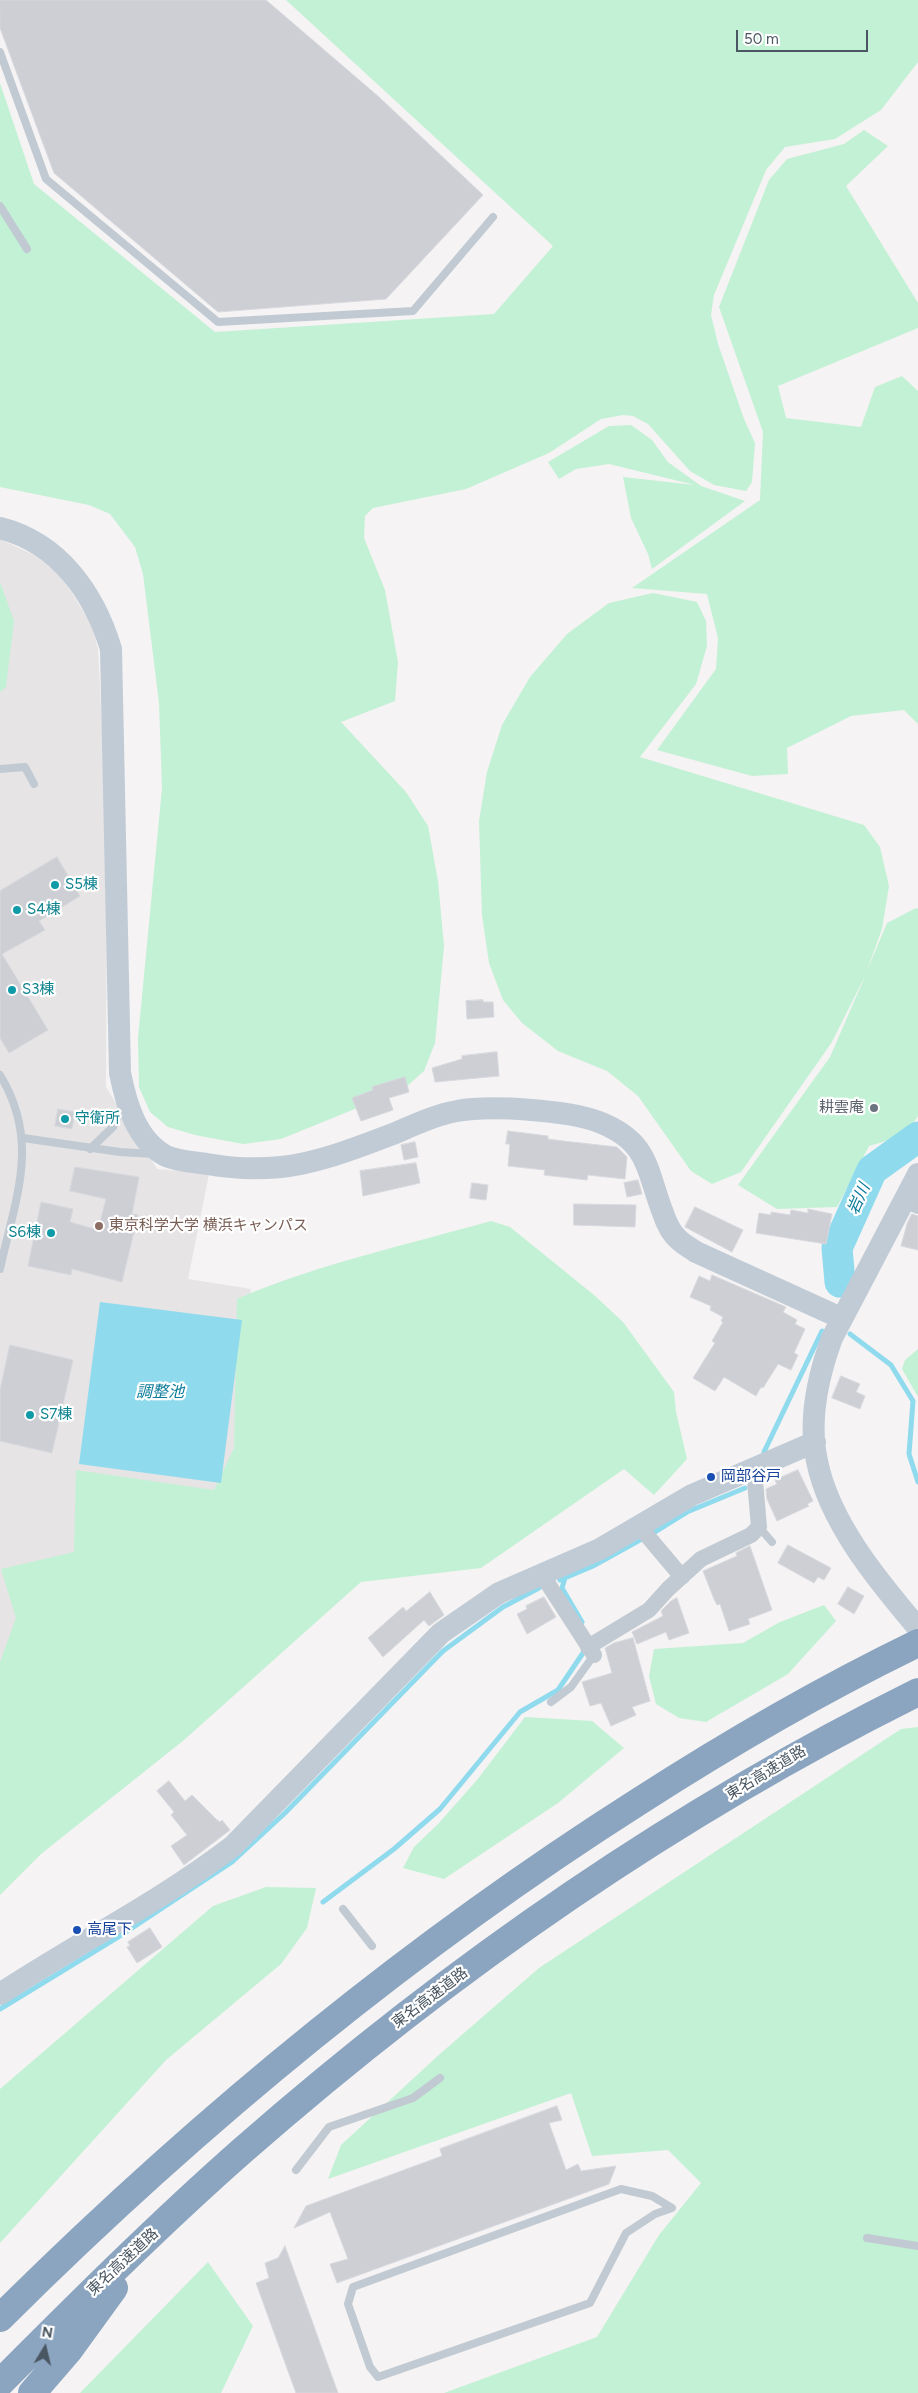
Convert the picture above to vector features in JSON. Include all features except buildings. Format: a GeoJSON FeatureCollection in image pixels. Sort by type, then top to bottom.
{"type":"FeatureCollection","features":[{"type":"Feature","properties":{"kind":"highway"},"geometry":{"type":"LineString","coordinates":[[0,2318],[154,2172],[390,1974],[472,1914],[590,1833],[694,1766],[876,1664],[918,1643]]}},
{"type":"Feature","properties":{"kind":"highway","name":"東名高速道路"},"geometry":{"type":"LineString","coordinates":[[0,2383],[101,2283],[242,2152],[329,2077],[404,2017],[503,1943],[611,1869],[808,1748],[906,1698]]}},
{"type":"Feature","properties":{"kind":"highway"},"geometry":{"type":"LineString","coordinates":[[32,2393],[69,2350],[157,2231]]}},
{"type":"Feature","properties":{"kind":"street"},"geometry":{"type":"LineString","coordinates":[[0,528],[19,533],[35,541],[69,569],[94,605],[111,649],[120,1073],[125,1098],[134,1121],[147,1139],[166,1156],[234,1169],[271,1169],[313,1162],[458,1110],[501,1109],[562,1114],[598,1122],[618,1131],[633,1142],[642,1154],[652,1176],[666,1223],[677,1239],[696,1252],[841,1318]]}},
{"type":"Feature","properties":{"kind":"street"},"geometry":{"type":"LineString","coordinates":[[918,1174],[911,1203],[841,1318],[822,1366],[816,1399],[815,1442],[817,1461],[840,1521],[871,1569],[918,1628]]}},
{"type":"Feature","properties":{"kind":"street"},"geometry":{"type":"LineString","coordinates":[[0,1994],[89,1941],[212,1862],[233,1846],[441,1633],[499,1593],[541,1573],[591,1554],[692,1495],[815,1442]]}},
{"type":"Feature","properties":{"kind":"street"},"geometry":{"type":"LineString","coordinates":[[541,1573],[591,1651],[649,1610],[668,1589],[702,1559],[751,1535],[759,1527],[754,1469]]}},
{"type":"Feature","properties":{"kind":"street"},"geometry":{"type":"LineString","coordinates":[[639,1526],[682,1577]]}},
{"type":"Feature","properties":{"kind":"lane"},"geometry":{"type":"LineString","coordinates":[[0,52],[46,179],[218,322],[413,311],[492,217]]}},
{"type":"Feature","properties":{"kind":"lane"},"geometry":{"type":"LineString","coordinates":[[0,206],[27,249]]}},
{"type":"Feature","properties":{"kind":"lane"},"geometry":{"type":"LineString","coordinates":[[0,769],[25,767],[34,784]]}},
{"type":"Feature","properties":{"kind":"lane"},"geometry":{"type":"LineString","coordinates":[[0,1075],[16,1107],[24,1151],[0,1270]]}},
{"type":"Feature","properties":{"kind":"lane"},"geometry":{"type":"LineString","coordinates":[[90,1149],[113,1127],[125,1098]]}},
{"type":"Feature","properties":{"kind":"lane"},"geometry":{"type":"LineString","coordinates":[[23,1138],[90,1149],[166,1156]]}},
{"type":"Feature","properties":{"kind":"lane"},"geometry":{"type":"LineString","coordinates":[[759,1527],[772,1542]]}},
{"type":"Feature","properties":{"kind":"lane"},"geometry":{"type":"LineString","coordinates":[[551,1702],[571,1687],[591,1651]]}},
{"type":"Feature","properties":{"kind":"lane"},"geometry":{"type":"LineString","coordinates":[[343,1909],[372,1946]]}},
{"type":"Feature","properties":{"kind":"lane"},"geometry":{"type":"LineString","coordinates":[[296,2170],[329,2127],[413,2098],[440,2078]]}},
{"type":"Feature","properties":{"kind":"lane"},"geometry":{"type":"LineString","coordinates":[[621,2189],[652,2196],[672,2208],[655,2214],[626,2233],[590,2303],[378,2377],[370,2367],[348,2304],[353,2287],[621,2189]]}},
{"type":"Feature","properties":{"kind":"lane"},"geometry":{"type":"LineString","coordinates":[[867,2238],[918,2246]]}},
{"type":"Feature","properties":{"kind":"shaded area","name":"東京科学大学 横浜キャンパス"},"geometry":{"type":"Polygon","coordinates":[[[0,539],[36,556],[61,576],[92,625],[98,649],[107,828],[106,1087],[157,1169],[209,1174],[188,1279],[251,1289],[241,1344],[230,1503],[0,1850],[0,539]]]}},
{"type":"Feature","properties":{"kind":"green space"},"geometry":{"type":"Polygon","coordinates":[[[286,0],[918,0],[918,62],[881,110],[835,139],[785,147],[766,170],[714,295],[711,315],[718,344],[744,419],[755,443],[752,482],[746,491],[714,485],[690,471],[648,424],[633,416],[623,415],[601,419],[549,453],[466,489],[373,508],[365,516],[364,538],[385,590],[398,662],[395,701],[341,722],[406,792],[428,826],[438,881],[444,946],[435,1043],[424,1071],[404,1089],[281,1139],[243,1144],[195,1135],[168,1127],[150,1112],[139,1087],[138,1038],[162,788],[159,703],[143,574],[135,547],[110,514],[89,505],[0,487],[0,83],[34,184],[215,332],[494,314],[553,246],[286,0]]]}},
{"type":"Feature","properties":{"kind":"green space"},"geometry":{"type":"Polygon","coordinates":[[[864,130],[888,146],[846,186],[918,303],[918,328],[778,386],[786,418],[861,427],[875,387],[902,376],[918,391],[918,724],[904,710],[851,716],[787,748],[788,774],[752,776],[657,750],[716,669],[718,638],[707,594],[632,588],[760,500],[763,432],[719,307],[769,180],[787,159],[844,144],[864,130]]]}},
{"type":"Feature","properties":{"kind":"green space"},"geometry":{"type":"Polygon","coordinates":[[[631,425],[652,440],[668,462],[701,486],[745,501],[652,569],[648,554],[631,518],[623,477],[695,485],[609,464],[576,469],[559,479],[548,462],[609,426],[631,425]]]}},
{"type":"Feature","properties":{"kind":"green space"},"geometry":{"type":"Polygon","coordinates":[[[0,582],[14,621],[6,687],[0,692],[0,582]]]}},
{"type":"Feature","properties":{"kind":"green space"},"geometry":{"type":"Polygon","coordinates":[[[653,593],[697,602],[706,621],[707,646],[696,684],[640,757],[864,825],[880,847],[889,886],[882,929],[866,973],[887,923],[916,908],[918,909],[918,1116],[906,1135],[869,1146],[837,1207],[777,1209],[738,1185],[830,1057],[866,974],[832,1042],[741,1172],[712,1184],[691,1171],[638,1096],[607,1071],[558,1051],[522,1023],[503,1000],[489,963],[482,915],[479,821],[487,772],[502,725],[530,677],[567,634],[609,603],[653,593]]]}},
{"type":"Feature","properties":{"kind":"green space"},"geometry":{"type":"Polygon","coordinates":[[[491,1221],[510,1227],[594,1295],[623,1322],[674,1392],[676,1412],[687,1459],[654,1495],[624,1469],[481,1568],[361,1582],[184,1740],[41,1854],[0,1895],[0,1662],[16,1618],[1,1569],[74,1552],[76,1470],[214,1490],[234,1448],[237,1299],[331,1265],[491,1221]]]}},
{"type":"Feature","properties":{"kind":"green space"},"geometry":{"type":"Polygon","coordinates":[[[918,1349],[918,1397],[902,1369],[905,1360],[918,1349]]]}},
{"type":"Feature","properties":{"kind":"green space"},"geometry":{"type":"Polygon","coordinates":[[[824,1605],[836,1621],[788,1674],[706,1722],[679,1718],[656,1704],[649,1676],[654,1649],[743,1643],[780,1622],[824,1605]]]}},
{"type":"Feature","properties":{"kind":"green space"},"geometry":{"type":"Polygon","coordinates":[[[525,1717],[592,1721],[624,1748],[558,1803],[444,1879],[403,1868],[414,1847],[438,1824],[477,1780],[525,1717]]]}},
{"type":"Feature","properties":{"kind":"green space"},"geometry":{"type":"Polygon","coordinates":[[[918,1727],[918,2393],[444,2393],[597,2337],[659,2235],[701,2183],[668,2150],[592,2156],[571,2093],[328,2179],[341,2145],[441,2053],[539,1968],[901,1729],[918,1727]]]}},
{"type":"Feature","properties":{"kind":"green space"},"geometry":{"type":"Polygon","coordinates":[[[266,1887],[316,1888],[307,1928],[281,1964],[166,2060],[0,2243],[0,2089],[213,1906],[266,1887]]]}},
{"type":"Feature","properties":{"kind":"green space"},"geometry":{"type":"Polygon","coordinates":[[[208,2262],[253,2326],[221,2393],[80,2393],[208,2262]]]}},
{"type":"Feature","properties":{"kind":"water","name":"調整池"},"geometry":{"type":"Polygon","coordinates":[[[100,1302],[242,1320],[221,1483],[79,1464],[100,1302]]]}},
{"type":"Feature","properties":{"kind":"waterway","name":"岩川"},"geometry":{"type":"LineString","coordinates":[[840,1282],[837,1248],[872,1170],[918,1137]]}},
{"type":"Feature","properties":{"kind":"waterway"},"geometry":{"type":"LineString","coordinates":[[764,1452],[822,1331]]}},
{"type":"Feature","properties":{"kind":"waterway","name":"岩川"},"geometry":{"type":"LineString","coordinates":[[850,1334],[891,1365],[913,1401],[909,1454],[918,1482]]}},
{"type":"Feature","properties":{"kind":"waterway"},"geometry":{"type":"LineString","coordinates":[[653,1533],[687,1512],[745,1488]]}},
{"type":"Feature","properties":{"kind":"waterway"},"geometry":{"type":"LineString","coordinates":[[560,1580],[593,1566],[640,1540]]}},
{"type":"Feature","properties":{"kind":"waterway"},"geometry":{"type":"LineString","coordinates":[[565,1578],[562,1588],[582,1622]]}},
{"type":"Feature","properties":{"kind":"waterway"},"geometry":{"type":"LineString","coordinates":[[0,2009],[123,1934],[232,1862],[285,1813],[443,1651],[503,1607],[539,1588]]}},
{"type":"Feature","properties":{"kind":"waterway"},"geometry":{"type":"LineString","coordinates":[[323,1902],[394,1849],[440,1809],[520,1712],[558,1690],[583,1653]]}},
{"type":"Feature","properties":{"kind":"place","name":"S5棟"},"geometry":{"type":"Point","coordinates":[55,885]}},
{"type":"Feature","properties":{"kind":"place","name":"S4棟"},"geometry":{"type":"Point","coordinates":[17,910]}},
{"type":"Feature","properties":{"kind":"place","name":"S3棟"},"geometry":{"type":"Point","coordinates":[12,990]}},
{"type":"Feature","properties":{"kind":"place","name":"耕雲庵"},"geometry":{"type":"Point","coordinates":[874,1108]}},
{"type":"Feature","properties":{"kind":"place","name":"守衛所"},"geometry":{"type":"Point","coordinates":[65,1119]}},
{"type":"Feature","properties":{"kind":"place","name":"東京科学大学 横浜キャンパス"},"geometry":{"type":"Point","coordinates":[99,1226]}},
{"type":"Feature","properties":{"kind":"place","name":"S6棟"},"geometry":{"type":"Point","coordinates":[51,1233]}},
{"type":"Feature","properties":{"kind":"place","name":"S7棟"},"geometry":{"type":"Point","coordinates":[30,1415]}},
{"type":"Feature","properties":{"kind":"place","name":"岡部谷戸"},"geometry":{"type":"Point","coordinates":[711,1477]}},
{"type":"Feature","properties":{"kind":"place","name":"高尾下"},"geometry":{"type":"Point","coordinates":[77,1930]}}]}
